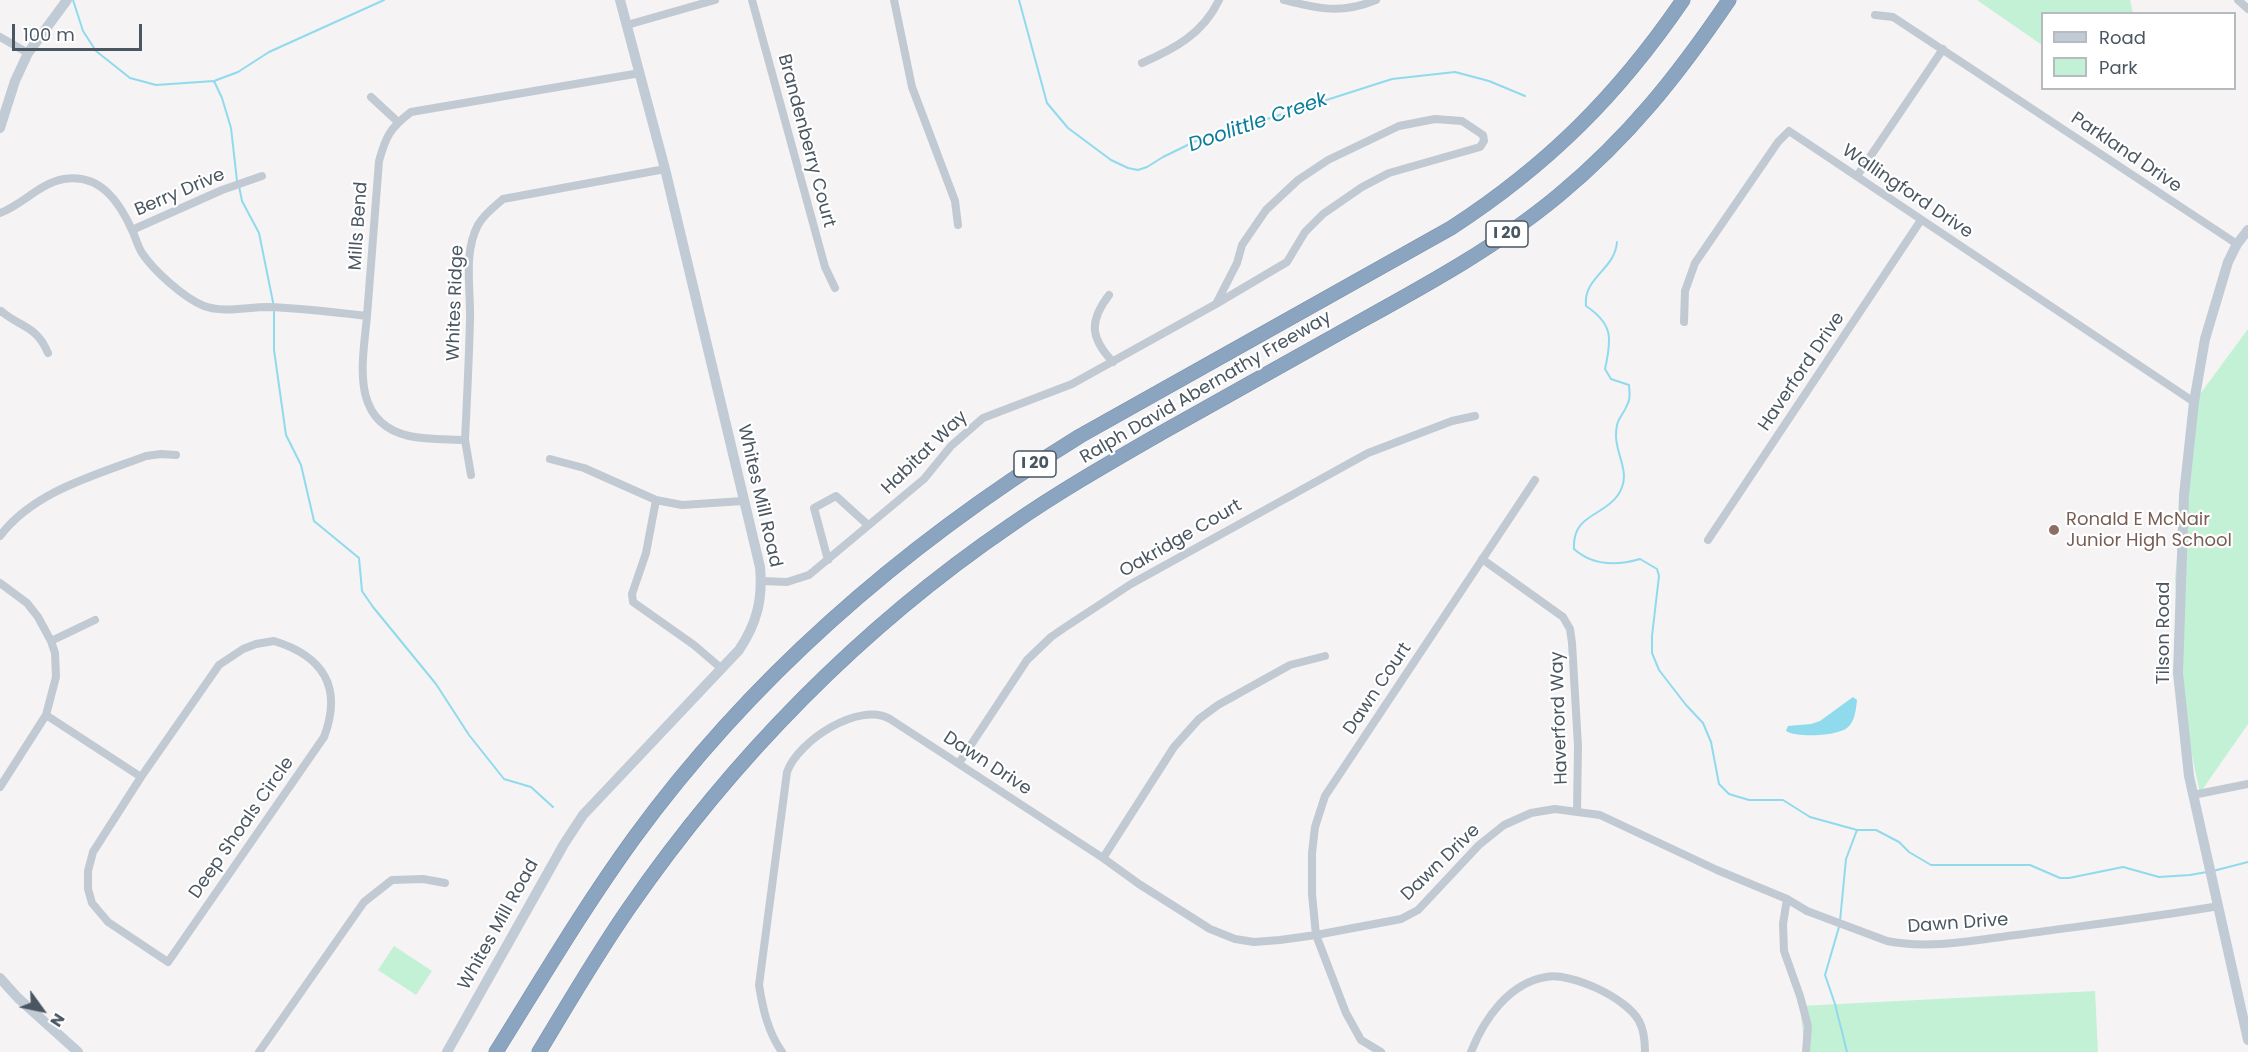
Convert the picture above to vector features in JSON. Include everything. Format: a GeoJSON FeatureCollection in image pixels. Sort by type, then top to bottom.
{"type":"FeatureCollection","features":[{"type":"Feature","properties":{"kind":"highway","name":"Ralph David Abernathy Freeway"},"geometry":{"type":"LineString","coordinates":[[496,1052],[589,904],[634,838],[662,802],[726,727],[772,678],[864,591],[944,527],[1040,460],[1450,228],[1482,207],[1538,164],[1594,113],[1654,43],[1683,0]]}},
{"type":"Feature","properties":{"kind":"highway","name":"Ralph David Abernathy Freeway"},"geometry":{"type":"LineString","coordinates":[[539,1052],[628,909],[707,804],[789,712],[874,631],[971,553],[1058,493],[1427,284],[1527,221],[1587,171],[1643,116],[1689,57],[1729,0]]}},
{"type":"Feature","properties":{"kind":"street"},"geometry":{"type":"LineString","coordinates":[[0,128],[15,81],[28,53],[67,0]]}},
{"type":"Feature","properties":{"kind":"street","name":"Whites Mill Road"},"geometry":{"type":"LineString","coordinates":[[447,1052],[564,844],[583,815],[722,669],[750,634],[760,606],[760,567],[665,169],[620,0]]}},
{"type":"Feature","properties":{"kind":"street"},"geometry":{"type":"LineString","coordinates":[[627,26],[715,0]]}},
{"type":"Feature","properties":{"kind":"street","name":"Brandenberry Court"},"geometry":{"type":"LineString","coordinates":[[752,0],[825,267],[836,288]]}},
{"type":"Feature","properties":{"kind":"street"},"geometry":{"type":"LineString","coordinates":[[894,0],[912,87],[955,201],[957,225]]}},
{"type":"Feature","properties":{"kind":"street"},"geometry":{"type":"LineString","coordinates":[[1142,63],[1184,43],[1203,26],[1219,0]]}},
{"type":"Feature","properties":{"kind":"street"},"geometry":{"type":"LineString","coordinates":[[1284,0],[1314,8],[1340,10],[1376,0]]}},
{"type":"Feature","properties":{"kind":"street"},"geometry":{"type":"LineString","coordinates":[[2238,0],[2248,9]]}},
{"type":"Feature","properties":{"kind":"street","name":"Parkland Drive"},"geometry":{"type":"LineString","coordinates":[[1875,15],[1893,17],[2237,244]]}},
{"type":"Feature","properties":{"kind":"street"},"geometry":{"type":"LineString","coordinates":[[0,37],[28,53]]}},
{"type":"Feature","properties":{"kind":"street"},"geometry":{"type":"LineString","coordinates":[[1857,176],[1943,49]]}},
{"type":"Feature","properties":{"kind":"street"},"geometry":{"type":"LineString","coordinates":[[370,97],[398,122],[411,112],[430,108],[640,73]]}},
{"type":"Feature","properties":{"kind":"street","name":"Habitat Way"},"geometry":{"type":"LineString","coordinates":[[761,581],[787,582],[808,575],[924,479],[951,446],[983,418],[1071,384],[1216,304],[1287,262],[1305,232],[1323,214],[1362,187],[1389,172],[1480,147],[1484,141],[1483,135],[1462,121],[1435,119],[1399,126],[1328,160],[1298,180],[1266,210],[1242,245],[1237,263],[1216,304]]}},
{"type":"Feature","properties":{"kind":"street","name":"Mills Bend"},"geometry":{"type":"LineString","coordinates":[[367,316],[379,161],[386,137],[398,122]]}},
{"type":"Feature","properties":{"kind":"street","name":"Wallingford Drive"},"geometry":{"type":"LineString","coordinates":[[1684,322],[1685,291],[1695,263],[1771,151],[1790,131],[2194,402]]}},
{"type":"Feature","properties":{"kind":"street","name":"Whites Ridge"},"geometry":{"type":"LineString","coordinates":[[471,475],[465,440],[470,317],[469,266],[472,241],[478,225],[486,213],[503,199],[665,169]]}},
{"type":"Feature","properties":{"kind":"street","name":"Berry Drive"},"geometry":{"type":"LineString","coordinates":[[0,213],[55,181],[83,179],[99,185],[111,194],[132,230],[222,190],[262,176]]}},
{"type":"Feature","properties":{"kind":"street","name":"Haverford Drive"},"geometry":{"type":"LineString","coordinates":[[1708,540],[1921,220]]}},
{"type":"Feature","properties":{"kind":"street"},"geometry":{"type":"LineString","coordinates":[[132,230],[141,252],[152,265],[175,286],[204,306],[225,309],[265,307],[299,309],[367,316],[363,386],[366,400],[373,412],[385,425],[399,433],[419,438],[465,440]]}},
{"type":"Feature","properties":{"kind":"street","name":"Tilson Road"},"geometry":{"type":"LineString","coordinates":[[2248,230],[2237,244],[2228,262],[2205,339],[2194,402],[2184,495],[2178,673],[2189,776],[2248,1040]]}},
{"type":"Feature","properties":{"kind":"street"},"geometry":{"type":"LineString","coordinates":[[1109,295],[1099,308],[1095,321],[1096,340],[1113,362]]}},
{"type":"Feature","properties":{"kind":"street"},"geometry":{"type":"LineString","coordinates":[[0,312],[27,327],[42,339],[48,353]]}},
{"type":"Feature","properties":{"kind":"street","name":"Oakridge Court"},"geometry":{"type":"LineString","coordinates":[[959,764],[1028,660],[1051,637],[1064,628],[1131,584],[1368,453],[1452,421],[1475,416]]}},
{"type":"Feature","properties":{"kind":"street"},"geometry":{"type":"LineString","coordinates":[[0,536],[28,509],[53,493],[146,456],[176,455]]}},
{"type":"Feature","properties":{"kind":"street"},"geometry":{"type":"LineString","coordinates":[[550,459],[584,468],[656,500],[682,505],[743,501]]}},
{"type":"Feature","properties":{"kind":"street","name":"Dawn Court"},"geometry":{"type":"LineString","coordinates":[[1381,1052],[1361,1040],[1346,1013],[1316,935],[1312,894],[1315,827],[1325,796],[1535,480]]}},
{"type":"Feature","properties":{"kind":"street"},"geometry":{"type":"LineString","coordinates":[[828,560],[814,508],[836,496],[868,525]]}},
{"type":"Feature","properties":{"kind":"street"},"geometry":{"type":"LineString","coordinates":[[656,500],[644,561],[632,594],[633,602],[661,624],[694,645],[722,669]]}},
{"type":"Feature","properties":{"kind":"street","name":"Haverford Way"},"geometry":{"type":"LineString","coordinates":[[1482,559],[1563,617],[1569,629],[1572,643],[1578,747],[1577,811]]}},
{"type":"Feature","properties":{"kind":"street"},"geometry":{"type":"LineString","coordinates":[[0,583],[27,603],[38,617],[55,653],[56,677],[46,715],[0,787]]}},
{"type":"Feature","properties":{"kind":"street"},"geometry":{"type":"LineString","coordinates":[[51,641],[95,620]]}},
{"type":"Feature","properties":{"kind":"street","name":"Deep Shoals Circle"},"geometry":{"type":"LineString","coordinates":[[274,641],[307,654],[324,674],[333,704],[332,718],[324,737],[168,962],[108,922],[92,903],[88,889],[88,871],[93,852],[141,777],[219,665],[243,649],[274,641]]}},
{"type":"Feature","properties":{"kind":"street"},"geometry":{"type":"LineString","coordinates":[[1103,858],[1174,747],[1199,719],[1218,705],[1290,665],[1325,656]]}},
{"type":"Feature","properties":{"kind":"street","name":"Dawn Drive"},"geometry":{"type":"LineString","coordinates":[[782,1052],[772,1037],[759,985],[787,772],[789,766],[803,750],[828,728],[843,721],[881,714],[1210,929],[1236,939],[1254,942],[1316,935],[1401,918],[1418,910],[1479,845],[1504,825],[1531,813],[1555,809],[1600,815],[1708,866],[1787,899],[1807,911],[1887,941],[1915,944],[1958,942],[2219,906]]}},
{"type":"Feature","properties":{"kind":"street"},"geometry":{"type":"LineString","coordinates":[[46,715],[141,777]]}},
{"type":"Feature","properties":{"kind":"street"},"geometry":{"type":"LineString","coordinates":[[2193,795],[2248,784]]}},
{"type":"Feature","properties":{"kind":"street"},"geometry":{"type":"LineString","coordinates":[[259,1052],[364,902],[392,880],[423,879],[445,884]]}},
{"type":"Feature","properties":{"kind":"street"},"geometry":{"type":"LineString","coordinates":[[1787,899],[1783,924],[1784,951],[1808,1026],[1806,1052]]}},
{"type":"Feature","properties":{"kind":"street"},"geometry":{"type":"LineString","coordinates":[[1471,1052],[1482,1029],[1504,999],[1525,984],[1546,977],[1561,977],[1588,985],[1631,1010],[1639,1021],[1645,1042],[1645,1052]]}},
{"type":"Feature","properties":{"kind":"street"},"geometry":{"type":"LineString","coordinates":[[0,978],[18,998],[78,1052]]}},
{"type":"Feature","properties":{"kind":"green space"},"geometry":{"type":"Polygon","coordinates":[[[1977,0],[2130,0],[2133,12],[2041,12],[2041,44],[1977,0]]]}},
{"type":"Feature","properties":{"kind":"green space"},"geometry":{"type":"Polygon","coordinates":[[[2248,329],[2248,724],[2200,793],[2183,714],[2175,579],[2185,469],[2195,401],[2248,329]]]}},
{"type":"Feature","properties":{"kind":"green space"},"geometry":{"type":"Polygon","coordinates":[[[394,946],[432,971],[416,995],[378,970],[394,946]]]}},
{"type":"Feature","properties":{"kind":"green space"},"geometry":{"type":"Polygon","coordinates":[[[2095,991],[2098,1052],[1805,1052],[1800,1006],[2095,991]]]}},
{"type":"Feature","properties":{"kind":"water"},"geometry":{"type":"Polygon","coordinates":[[[1853,697],[1857,700],[1856,711],[1850,725],[1842,731],[1799,735],[1786,731],[1788,726],[1820,721],[1853,697]]]}},
{"type":"Feature","properties":{"kind":"waterway","name":"Doolittle Creek"},"geometry":{"type":"LineString","coordinates":[[73,0],[83,31],[96,51],[130,78],[156,85],[214,81],[238,72],[269,52],[384,0]]}},
{"type":"Feature","properties":{"kind":"waterway","name":"Doolittle Creek"},"geometry":{"type":"LineString","coordinates":[[1019,0],[1047,103],[1068,128],[1111,160],[1138,170],[1204,137],[1392,79],[1455,72],[1489,81],[1525,96]]}},
{"type":"Feature","properties":{"kind":"waterway"},"geometry":{"type":"LineString","coordinates":[[214,81],[231,128],[237,181]]}},
{"type":"Feature","properties":{"kind":"waterway"},"geometry":{"type":"LineString","coordinates":[[239,186],[242,201],[259,233],[274,307],[274,350],[286,435],[301,465],[314,521],[359,558],[362,591],[436,684],[469,735],[504,779],[531,787],[553,807]]}},
{"type":"Feature","properties":{"kind":"waterway","name":"Doolittle Creek"},"geometry":{"type":"LineString","coordinates":[[1617,242],[1611,260],[1589,288],[1586,306],[1606,326],[1609,349],[1605,369],[1611,379],[1629,385],[1629,401],[1618,421],[1616,430],[1624,480],[1618,495],[1612,502],[1583,522],[1578,529],[1574,549],[1589,559],[1605,563],[1622,563],[1640,559],[1657,569],[1659,576],[1652,653],[1659,670],[1703,723],[1711,742],[1719,784],[1729,794],[1749,800],[1783,800],[1810,817],[1857,830],[1876,830],[1899,842],[1909,852],[1931,865],[2030,865],[2060,878],[2123,867],[2159,877],[2207,872]]}},
{"type":"Feature","properties":{"kind":"waterway"},"geometry":{"type":"LineString","coordinates":[[1840,921],[1846,859],[1857,830]]}},
{"type":"Feature","properties":{"kind":"waterway","name":"Doolittle Creek"},"geometry":{"type":"LineString","coordinates":[[2213,871],[2248,862]]}},
{"type":"Feature","properties":{"kind":"waterway"},"geometry":{"type":"LineString","coordinates":[[1839,927],[1825,975],[1847,1052]]}},
{"type":"Feature","properties":{"kind":"place","name":"Ronald E McNair Junior High School"},"geometry":{"type":"Point","coordinates":[2054,530]}}]}
